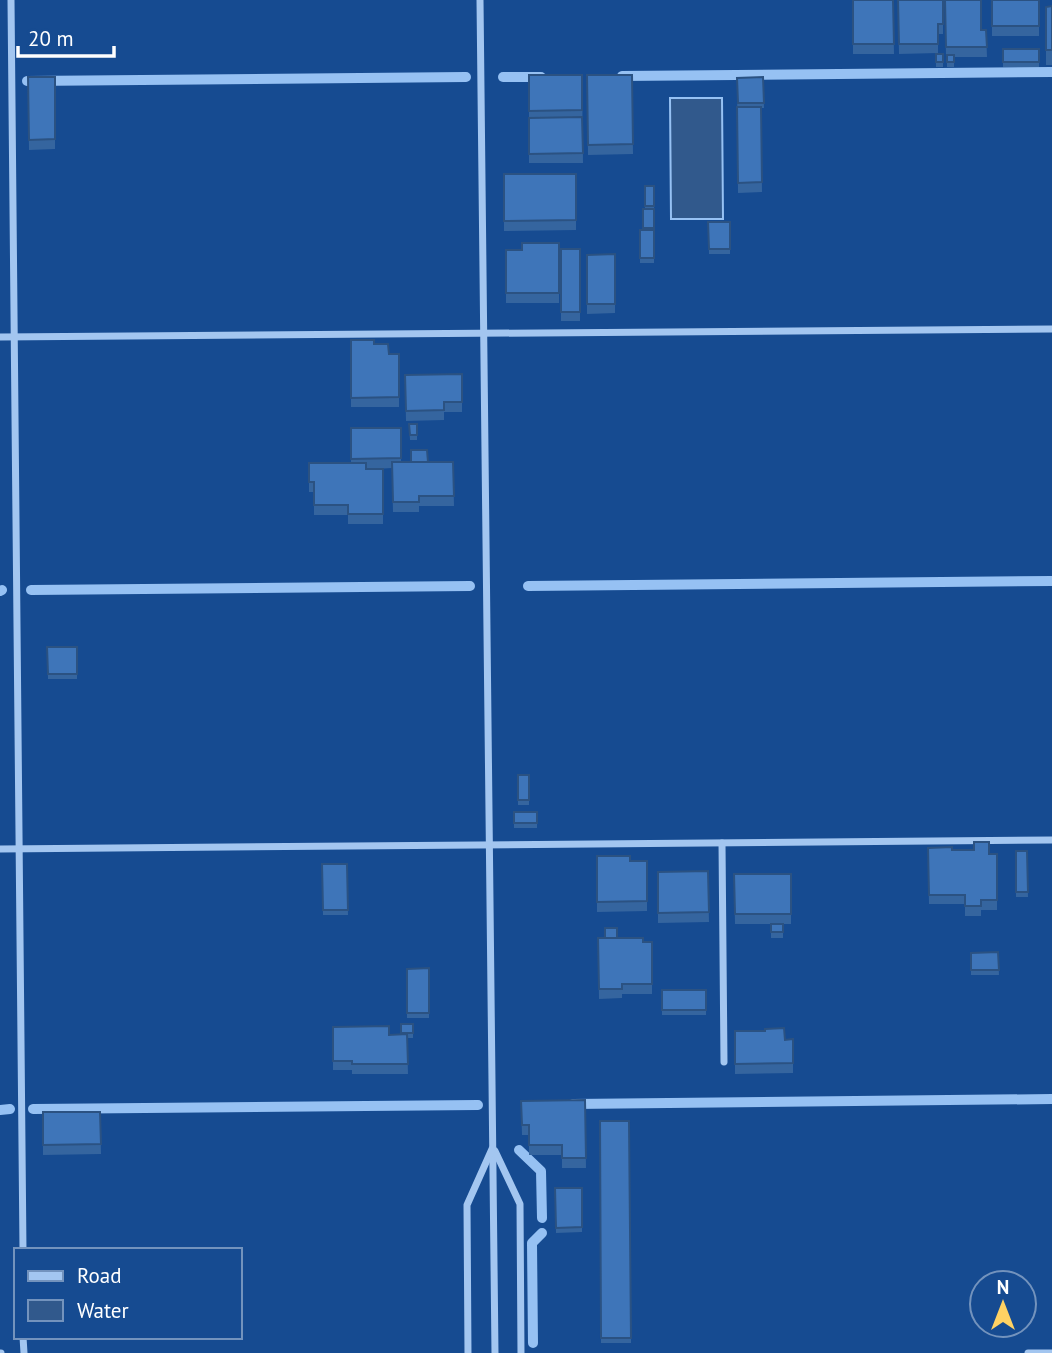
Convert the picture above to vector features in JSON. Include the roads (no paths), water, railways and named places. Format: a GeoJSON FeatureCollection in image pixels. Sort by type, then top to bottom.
{"type":"FeatureCollection","features":[{"type":"Feature","properties":{"kind":"street"},"geometry":{"type":"LineString","coordinates":[[12,0],[23,1248]]}},
{"type":"Feature","properties":{"kind":"street"},"geometry":{"type":"LineString","coordinates":[[480,0],[495,1353]]}},
{"type":"Feature","properties":{"kind":"street"},"geometry":{"type":"LineString","coordinates":[[0,337],[1052,329]]}},
{"type":"Feature","properties":{"kind":"street"},"geometry":{"type":"LineString","coordinates":[[0,849],[1052,840]]}},
{"type":"Feature","properties":{"kind":"street"},"geometry":{"type":"LineString","coordinates":[[722,843],[724,1062]]}},
{"type":"Feature","properties":{"kind":"street"},"geometry":{"type":"LineString","coordinates":[[468,1353],[467,1205],[493,1147]]}},
{"type":"Feature","properties":{"kind":"street"},"geometry":{"type":"LineString","coordinates":[[493,1147],[520,1205],[521,1353]]}},
{"type":"Feature","properties":{"kind":"street"},"geometry":{"type":"LineString","coordinates":[[1028,1353],[1052,1353]]}},
{"type":"Feature","properties":{"kind":"water"},"geometry":{"type":"Polygon","coordinates":[[[670,98],[722,98],[723,219],[671,219],[670,98]]]}},
{"type":"Feature","properties":{"kind":"waterway"},"geometry":{"type":"LineString","coordinates":[[622,76],[1052,72]]}},
{"type":"Feature","properties":{"kind":"waterway"},"geometry":{"type":"LineString","coordinates":[[27,81],[466,77]]}},
{"type":"Feature","properties":{"kind":"waterway"},"geometry":{"type":"LineString","coordinates":[[503,77],[541,77]]}},
{"type":"Feature","properties":{"kind":"waterway"},"geometry":{"type":"LineString","coordinates":[[528,586],[1052,581]]}},
{"type":"Feature","properties":{"kind":"waterway"},"geometry":{"type":"LineString","coordinates":[[31,590],[470,586]]}},
{"type":"Feature","properties":{"kind":"waterway"},"geometry":{"type":"LineString","coordinates":[[573,1104],[1052,1099]]}},
{"type":"Feature","properties":{"kind":"waterway"},"geometry":{"type":"LineString","coordinates":[[33,1109],[478,1105]]}},
{"type":"Feature","properties":{"kind":"waterway"},"geometry":{"type":"LineString","coordinates":[[0,1110],[10,1109]]}},
{"type":"Feature","properties":{"kind":"waterway"},"geometry":{"type":"LineString","coordinates":[[519,1150],[541,1171],[542,1218]]}},
{"type":"Feature","properties":{"kind":"waterway"},"geometry":{"type":"LineString","coordinates":[[533,1343],[532,1243],[542,1233]]}}]}
